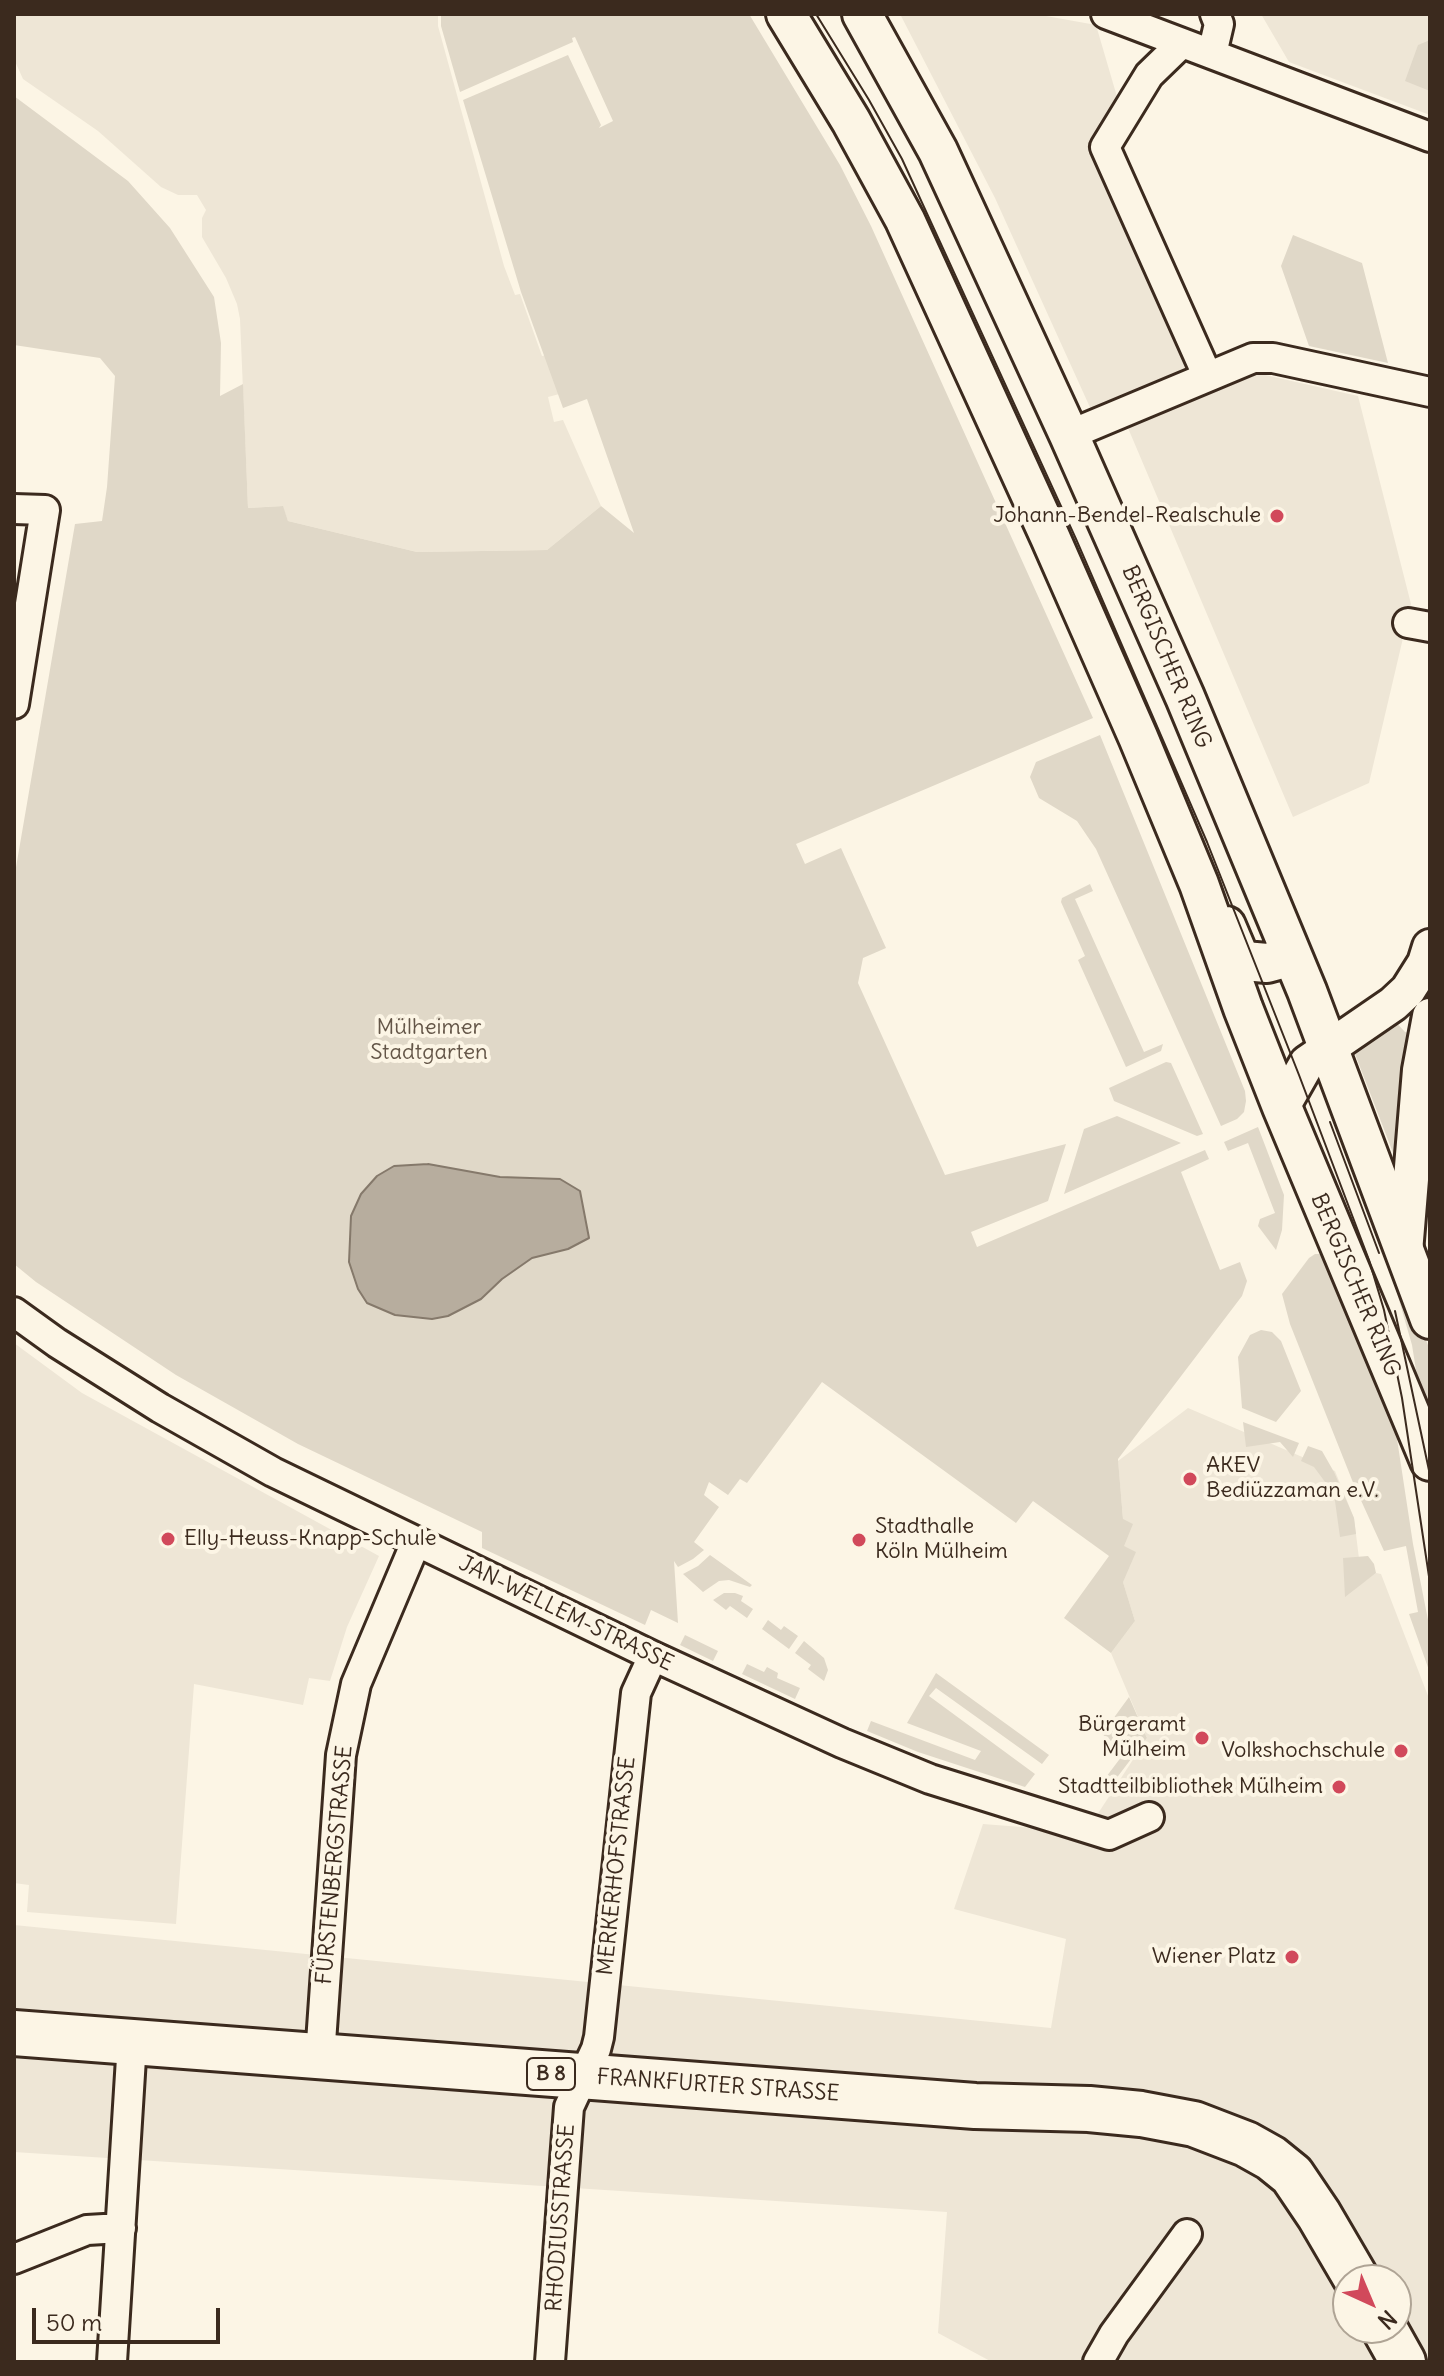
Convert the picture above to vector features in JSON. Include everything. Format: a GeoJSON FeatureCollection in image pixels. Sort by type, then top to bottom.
{"type":"FeatureCollection","features":[{"type":"Feature","properties":{"kind":"main road"},"geometry":{"type":"LineString","coordinates":[[786,14],[851,121],[905,220],[1050,537],[1199,884],[1218,906],[1237,952],[1244,961],[1267,963],[1278,960],[1289,949]]}},
{"type":"Feature","properties":{"kind":"main road","name":"BERGISCHER RING"},"geometry":{"type":"LineString","coordinates":[[862,14],[938,151],[1185,697],[1307,991],[1405,1253],[1426,1297]]}},
{"type":"Feature","properties":{"kind":"main road","name":"BERGISCHER RING"},"geometry":{"type":"LineString","coordinates":[[1199,884],[1282,1107],[1430,1461]]}},
{"type":"Feature","properties":{"kind":"main road","name":"FRANKFURTER STRASSE"},"geometry":{"type":"LineString","coordinates":[[14,2033],[975,2106],[1089,2109],[1141,2114],[1213,2129],[1271,2158],[1292,2175],[1303,2190],[1347,2264]]}},
{"type":"Feature","properties":{"kind":"main road"},"geometry":{"type":"LineString","coordinates":[[1393,2344],[1403,2362]]}},
{"type":"Feature","properties":{"kind":"street"},"geometry":{"type":"LineString","coordinates":[[1106,14],[1430,137]]}},
{"type":"Feature","properties":{"kind":"street"},"geometry":{"type":"LineString","coordinates":[[1212,54],[1219,24],[1215,14]]}},
{"type":"Feature","properties":{"kind":"street"},"geometry":{"type":"LineString","coordinates":[[1182,43],[1149,75],[1105,147],[1207,375]]}},
{"type":"Feature","properties":{"kind":"street"},"geometry":{"type":"LineString","coordinates":[[1069,435],[1253,358],[1273,358],[1430,392]]}},
{"type":"Feature","properties":{"kind":"street"},"geometry":{"type":"LineString","coordinates":[[14,509],[45,510],[14,704]]}},
{"type":"Feature","properties":{"kind":"street"},"geometry":{"type":"LineString","coordinates":[[1282,1107],[1307,1063],[1408,990],[1425,963],[1430,947]]}},
{"type":"Feature","properties":{"kind":"street"},"geometry":{"type":"LineString","coordinates":[[1307,991],[1333,1011],[1358,1014],[1387,1008]]}},
{"type":"Feature","properties":{"kind":"street"},"geometry":{"type":"LineString","coordinates":[[1405,1253],[1421,1177],[1430,1016]]}},
{"type":"Feature","properties":{"kind":"street","name":"JAN-WELLEM-STRASSE"},"geometry":{"type":"LineString","coordinates":[[14,1312],[57,1343],[273,1472],[653,1656],[884,1761],[1109,1835],[1149,1817]]}},
{"type":"Feature","properties":{"kind":"street","name":"FÜRSTENBERGSTRASSE"},"geometry":{"type":"LineString","coordinates":[[320,2057],[341,1755],[356,1684],[416,1542]]}},
{"type":"Feature","properties":{"kind":"street","name":"MERKERHOFSTRASSE"},"geometry":{"type":"LineString","coordinates":[[584,2076],[599,2037],[636,1693],[653,1656]]}},
{"type":"Feature","properties":{"kind":"street"},"geometry":{"type":"LineString","coordinates":[[112,2362],[132,2042]]}},
{"type":"Feature","properties":{"kind":"street","name":"RHODIUSSTRASSE"},"geometry":{"type":"LineString","coordinates":[[550,2362],[569,2107],[584,2076]]}},
{"type":"Feature","properties":{"kind":"street"},"geometry":{"type":"LineString","coordinates":[[14,2259],[87,2230],[121,2228]]}},
{"type":"Feature","properties":{"kind":"street"},"geometry":{"type":"LineString","coordinates":[[1098,2362],[1114,2334],[1187,2234]]}},
{"type":"Feature","properties":{"kind":"shaded area"},"geometry":{"type":"Polygon","coordinates":[[[14,14],[438,14],[438,26],[504,266],[515,295],[520,294],[542,356],[555,353],[567,392],[548,397],[554,422],[563,420],[601,506],[547,550],[417,552],[288,521],[282,506],[248,508],[240,319],[226,278],[202,237],[202,218],[206,210],[197,195],[178,195],[161,187],[98,131],[23,79],[14,59],[14,14]]]}},
{"type":"Feature","properties":{"kind":"shaded area"},"geometry":{"type":"Polygon","coordinates":[[[900,14],[1035,14],[1096,25],[1120,107],[1092,149],[1195,368],[1093,414],[995,198],[900,14]]]}},
{"type":"Feature","properties":{"kind":"shaded area"},"geometry":{"type":"Polygon","coordinates":[[[1261,14],[1430,14],[1430,115],[1289,62],[1261,14]]]}},
{"type":"Feature","properties":{"kind":"shaded area","name":"Johann-Bendel-Realschule"},"geometry":{"type":"Polygon","coordinates":[[[1252,372],[1358,396],[1411,604],[1369,783],[1293,817],[1128,428],[1252,372]]]}},
{"type":"Feature","properties":{"kind":"shaded area"},"geometry":{"type":"Polygon","coordinates":[[[428,1164],[500,1177],[560,1179],[580,1191],[589,1238],[568,1249],[532,1258],[502,1279],[481,1299],[448,1316],[432,1319],[395,1315],[367,1303],[358,1289],[349,1262],[351,1216],[361,1194],[377,1176],[394,1166],[428,1164]]]}},
{"type":"Feature","properties":{"kind":"shaded area"},"geometry":{"type":"Polygon","coordinates":[[[14,1343],[82,1393],[379,1556],[347,1627],[330,1681],[309,1678],[303,1705],[194,1684],[176,1924],[27,1912],[29,1885],[14,1883],[14,1343]]]}},
{"type":"Feature","properties":{"kind":"shaded area"},"geometry":{"type":"Polygon","coordinates":[[[1188,1408],[1335,1471],[1354,1518],[1362,1583],[1376,1573],[1381,1574],[1430,1701],[1430,2362],[992,2362],[938,2333],[947,2212],[14,2152],[14,1925],[1051,2028],[1066,1939],[954,1909],[983,1824],[1086,1832],[1147,1738],[1111,1653],[1135,1621],[1117,1563],[1123,1519],[1118,1461],[1188,1408]]]}},
{"type":"Feature","properties":{"kind":"green space","name":"Mülheimer Stadtgarten"},"geometry":{"type":"Polygon","coordinates":[[[441,14],[749,14],[840,165],[871,226],[1093,718],[796,844],[805,864],[841,848],[886,948],[863,958],[858,983],[945,1175],[1066,1144],[1048,1201],[971,1232],[977,1247],[1205,1150],[1209,1159],[1181,1172],[1220,1270],[1240,1262],[1247,1281],[1242,1296],[1118,1459],[1123,1519],[1133,1524],[1124,1546],[1136,1552],[1123,1582],[1135,1621],[1111,1653],[1064,1618],[1109,1556],[1033,1501],[1016,1523],[822,1382],[747,1483],[740,1479],[728,1495],[709,1482],[704,1495],[719,1507],[694,1542],[704,1550],[678,1567],[674,1561],[678,1623],[651,1610],[645,1625],[482,1548],[482,1532],[298,1444],[176,1375],[36,1282],[14,1264],[14,879],[75,524],[102,521],[115,376],[100,358],[14,345],[14,96],[128,181],[170,228],[214,297],[221,343],[220,396],[243,384],[248,508],[283,506],[288,521],[417,552],[547,550],[601,506],[634,533],[587,399],[563,408],[521,292],[463,100],[568,55],[601,125],[599,128],[613,121],[575,37],[572,38],[573,42],[460,92],[441,26],[441,14]]]}},
{"type":"Feature","properties":{"kind":"green space"},"geometry":{"type":"Polygon","coordinates":[[[1430,40],[1430,91],[1405,81],[1418,45],[1430,40]]]}},
{"type":"Feature","properties":{"kind":"green space"},"geometry":{"type":"Polygon","coordinates":[[[1293,235],[1362,263],[1388,363],[1309,346],[1281,266],[1293,235]]]}},
{"type":"Feature","properties":{"kind":"green space"},"geometry":{"type":"Polygon","coordinates":[[[1100,735],[1245,1091],[1244,1112],[1221,1126],[1096,849],[1077,821],[1039,798],[1030,777],[1036,762],[1100,735]]]}},
{"type":"Feature","properties":{"kind":"green space"},"geometry":{"type":"Polygon","coordinates":[[[1090,884],[1093,891],[1075,899],[1144,1052],[1163,1044],[1161,1051],[1126,1067],[1078,960],[1085,956],[1061,902],[1062,898],[1090,884]]]}},
{"type":"Feature","properties":{"kind":"green space"},"geometry":{"type":"Polygon","coordinates":[[[1393,1019],[1405,1032],[1415,1034],[1395,1158],[1355,1054],[1393,1019]]]}},
{"type":"Feature","properties":{"kind":"green space"},"geometry":{"type":"Polygon","coordinates":[[[1166,1062],[1171,1063],[1203,1134],[1197,1136],[1114,1101],[1109,1088],[1166,1062]]]}},
{"type":"Feature","properties":{"kind":"green space"},"geometry":{"type":"Polygon","coordinates":[[[1316,1068],[1430,1350],[1430,1421],[1422,1408],[1412,1345],[1397,1293],[1316,1068]]]}},
{"type":"Feature","properties":{"kind":"green space"},"geometry":{"type":"Polygon","coordinates":[[[1117,1116],[1181,1143],[1064,1194],[1084,1129],[1117,1116]]]}},
{"type":"Feature","properties":{"kind":"green space"},"geometry":{"type":"Polygon","coordinates":[[[1258,1127],[1284,1195],[1282,1230],[1276,1250],[1258,1226],[1260,1219],[1275,1213],[1248,1143],[1228,1151],[1224,1142],[1258,1127]]]}},
{"type":"Feature","properties":{"kind":"green space"},"geometry":{"type":"Polygon","coordinates":[[[1315,1254],[1324,1254],[1392,1406],[1430,1630],[1430,1673],[1409,1614],[1418,1612],[1406,1546],[1384,1551],[1354,1485],[1290,1324],[1282,1294],[1315,1254]]]}},
{"type":"Feature","properties":{"kind":"green space"},"geometry":{"type":"Polygon","coordinates":[[[1261,1330],[1272,1332],[1281,1341],[1301,1391],[1276,1422],[1242,1408],[1238,1357],[1250,1335],[1261,1330]]]}},
{"type":"Feature","properties":{"kind":"green space"},"geometry":{"type":"Polygon","coordinates":[[[1243,1422],[1299,1443],[1293,1457],[1280,1442],[1246,1447],[1243,1422]]]}},
{"type":"Feature","properties":{"kind":"green space"},"geometry":{"type":"Polygon","coordinates":[[[1308,1446],[1322,1451],[1334,1472],[1354,1518],[1356,1534],[1340,1537],[1334,1494],[1314,1467],[1301,1461],[1308,1446]]]}},
{"type":"Feature","properties":{"kind":"green space"},"geometry":{"type":"Polygon","coordinates":[[[710,1555],[752,1585],[719,1581],[703,1592],[683,1574],[710,1555]]]}},
{"type":"Feature","properties":{"kind":"green space"},"geometry":{"type":"Polygon","coordinates":[[[1368,1556],[1376,1573],[1345,1597],[1343,1558],[1368,1556]]]}},
{"type":"Feature","properties":{"kind":"green space"},"geometry":{"type":"Polygon","coordinates":[[[724,1593],[743,1596],[741,1601],[753,1609],[747,1618],[730,1606],[726,1610],[713,1600],[724,1593]]]}},
{"type":"Feature","properties":{"kind":"green space"},"geometry":{"type":"Polygon","coordinates":[[[768,1620],[781,1630],[784,1626],[798,1636],[789,1649],[762,1629],[768,1620]]]}},
{"type":"Feature","properties":{"kind":"green space"},"geometry":{"type":"Polygon","coordinates":[[[685,1635],[718,1651],[713,1661],[680,1645],[685,1635]]]}},
{"type":"Feature","properties":{"kind":"green space"},"geometry":{"type":"Polygon","coordinates":[[[804,1641],[824,1658],[828,1670],[824,1681],[808,1669],[811,1665],[795,1653],[804,1641]]]}},
{"type":"Feature","properties":{"kind":"green space"},"geometry":{"type":"Polygon","coordinates":[[[747,1664],[764,1672],[767,1667],[778,1673],[777,1678],[800,1688],[795,1699],[742,1674],[747,1664]]]}},
{"type":"Feature","properties":{"kind":"green space"},"geometry":{"type":"Polygon","coordinates":[[[936,1673],[1049,1755],[1042,1764],[936,1688],[929,1696],[1035,1774],[1025,1787],[918,1752],[867,1731],[871,1721],[975,1760],[981,1751],[907,1723],[936,1673]]]}},
{"type":"Feature","properties":{"kind":"green space"},"geometry":{"type":"Polygon","coordinates":[[[1129,1697],[1147,1738],[1109,1788],[1097,1789],[1125,1752],[1102,1734],[1129,1697]]]}},
{"type":"Feature","properties":{"kind":"tram line"},"geometry":{"type":"LineString","coordinates":[[816,14],[902,159],[1076,539],[1207,842],[1299,1075],[1369,1260],[1384,1310],[1402,1398],[1430,1583]]}},
{"type":"Feature","properties":{"kind":"tram line"},"geometry":{"type":"LineString","coordinates":[[1330,1122],[1379,1253]]}},
{"type":"Feature","properties":{"kind":"tram line"},"geometry":{"type":"LineString","coordinates":[[1395,1311],[1430,1475]]}},
{"type":"Feature","properties":{"kind":"place","name":"Johann-Bendel-Realschule"},"geometry":{"type":"Point","coordinates":[1277,516]}},
{"type":"Feature","properties":{"kind":"place","name":"AKEV Bediüzzaman e.V."},"geometry":{"type":"Point","coordinates":[1190,1479]}},
{"type":"Feature","properties":{"kind":"place","name":"Elly-Heuss-Knapp-Schule"},"geometry":{"type":"Point","coordinates":[168,1539]}},
{"type":"Feature","properties":{"kind":"place","name":"Stadthalle Köln Mülheim"},"geometry":{"type":"Point","coordinates":[859,1540]}},
{"type":"Feature","properties":{"kind":"place","name":"Bürgeramt Mülheim"},"geometry":{"type":"Point","coordinates":[1202,1738]}},
{"type":"Feature","properties":{"kind":"place","name":"Volkshochschule"},"geometry":{"type":"Point","coordinates":[1401,1751]}},
{"type":"Feature","properties":{"kind":"place","name":"Stadtteilbibliothek Mülheim"},"geometry":{"type":"Point","coordinates":[1339,1787]}},
{"type":"Feature","properties":{"kind":"place","name":"Wiener Platz"},"geometry":{"type":"Point","coordinates":[1292,1957]}}]}
